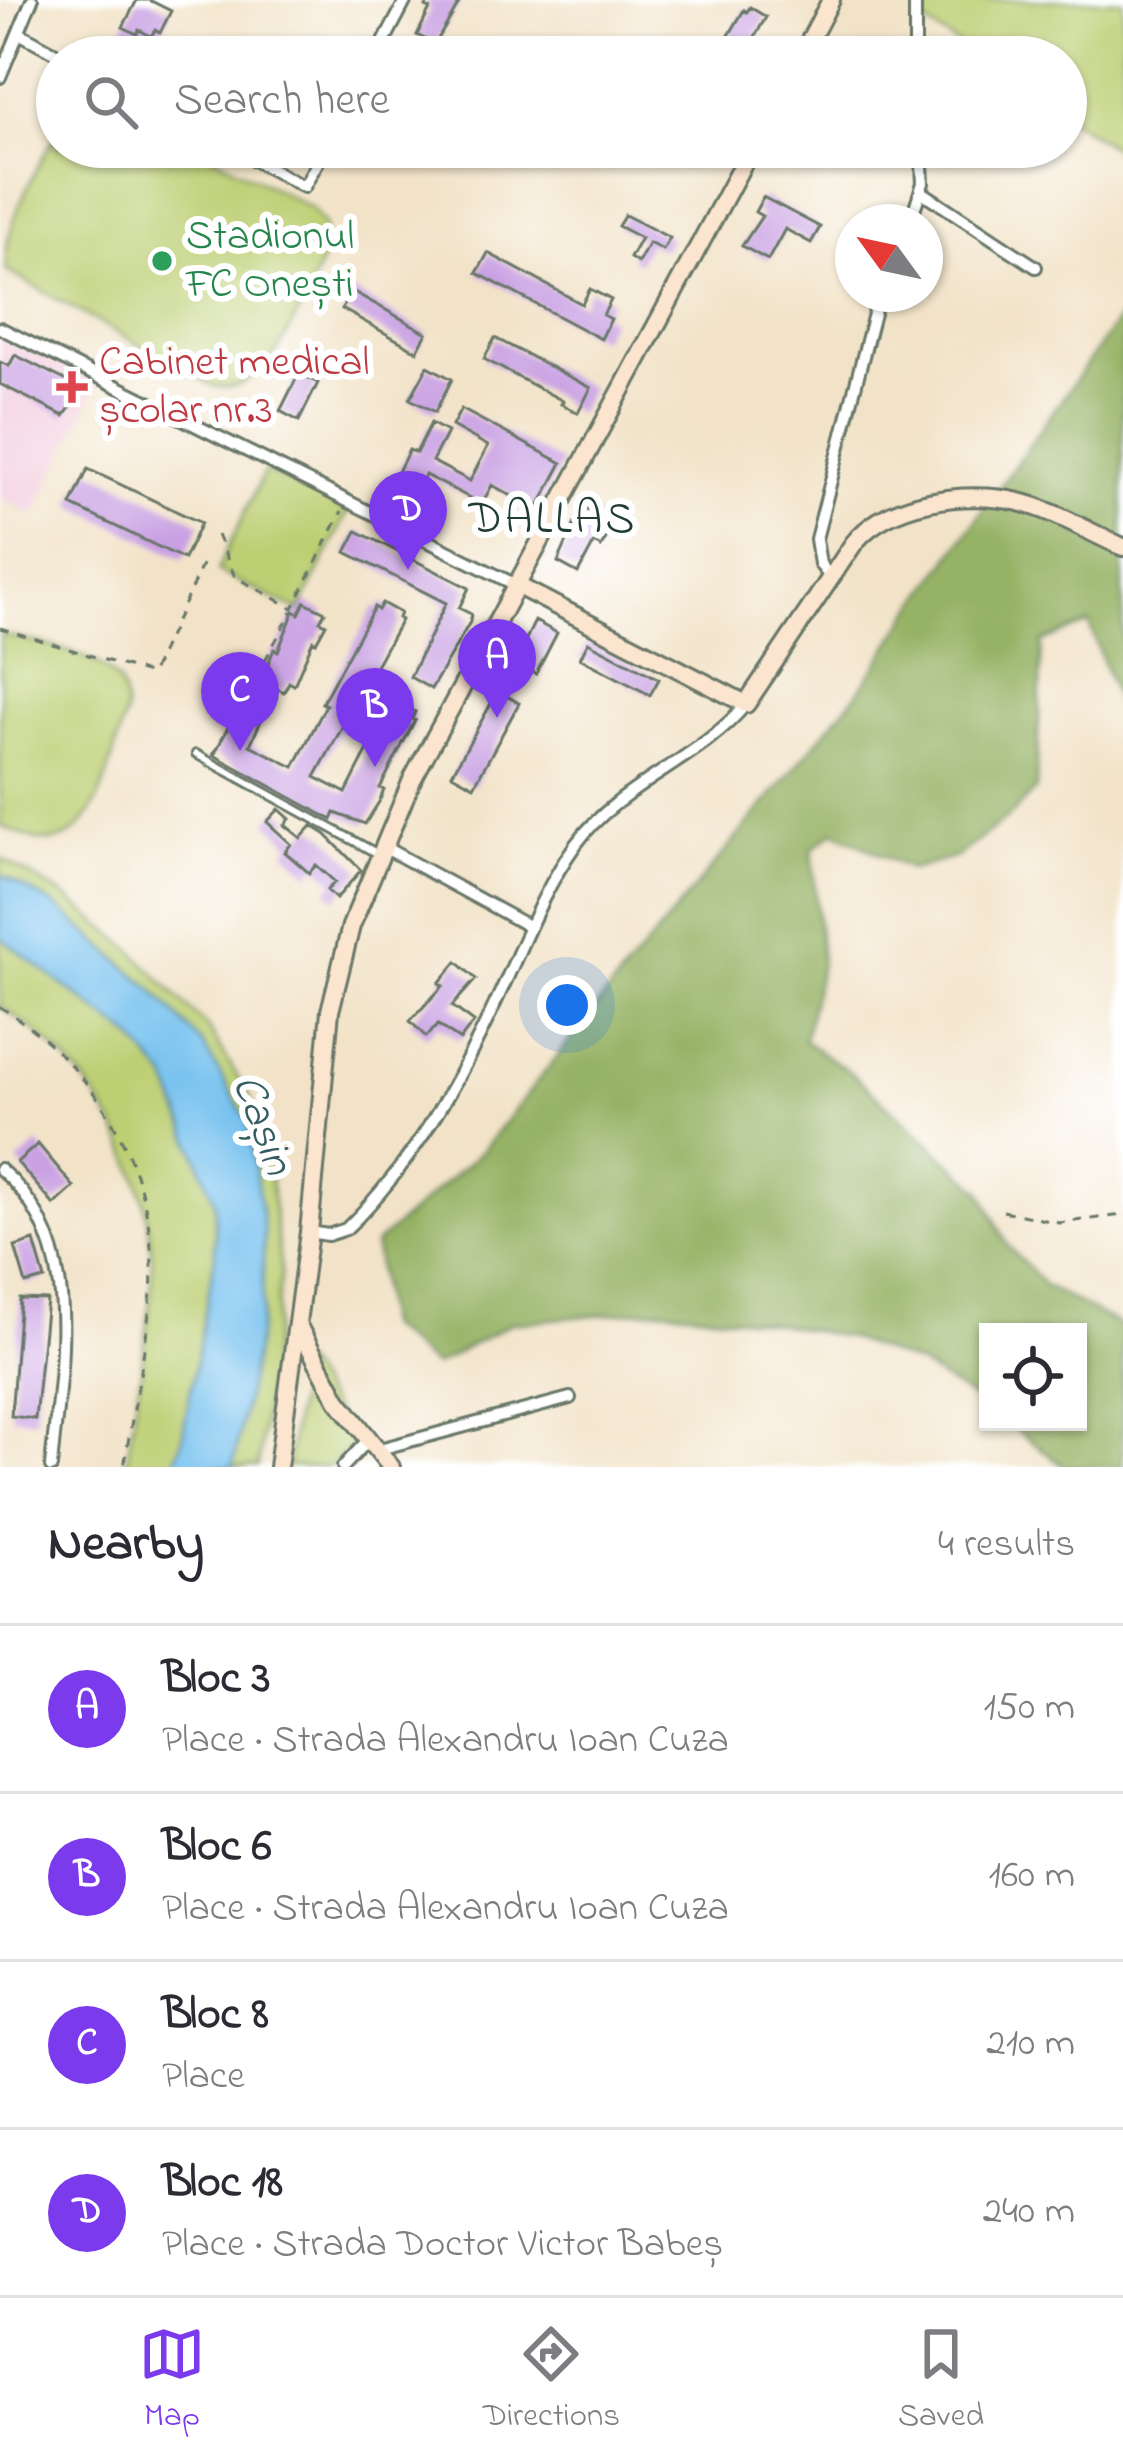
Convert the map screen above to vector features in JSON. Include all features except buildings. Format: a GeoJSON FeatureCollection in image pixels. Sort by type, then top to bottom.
{"type":"FeatureCollection","features":[{"type":"Feature","properties":{"kind":"main road"},"geometry":{"type":"LineString","coordinates":[[812,36],[832,0]]}},
{"type":"Feature","properties":{"kind":"main road"},"geometry":{"type":"LineString","coordinates":[[278,1467],[309,1232],[334,986],[350,926],[380,850],[514,584],[741,168]]}},
{"type":"Feature","properties":{"kind":"main road"},"geometry":{"type":"LineString","coordinates":[[514,584],[746,704],[830,577],[861,534],[880,517],[962,500],[1005,500],[1029,505],[1123,547]]}},
{"type":"Feature","properties":{"kind":"main road"},"geometry":{"type":"LineString","coordinates":[[296,1324],[315,1363],[391,1467]]}},
{"type":"Feature","properties":{"kind":"street"},"geometry":{"type":"LineString","coordinates":[[0,77],[32,0]]}},
{"type":"Feature","properties":{"kind":"street"},"geometry":{"type":"LineString","coordinates":[[387,36],[406,0]]}},
{"type":"Feature","properties":{"kind":"street"},"geometry":{"type":"LineString","coordinates":[[915,0],[915,36]]}},
{"type":"Feature","properties":{"kind":"street"},"geometry":{"type":"LineString","coordinates":[[20,33],[36,42]]}},
{"type":"Feature","properties":{"kind":"street"},"geometry":{"type":"LineString","coordinates":[[269,168],[304,187],[314,168]]}},
{"type":"Feature","properties":{"kind":"street"},"geometry":{"type":"LineString","coordinates":[[917,204],[921,168]]}},
{"type":"Feature","properties":{"kind":"street"},"geometry":{"type":"LineString","coordinates":[[922,192],[1036,267]]}},
{"type":"Feature","properties":{"kind":"street"},"geometry":{"type":"LineString","coordinates":[[830,577],[820,563],[816,539],[874,312]]}},
{"type":"Feature","properties":{"kind":"street"},"geometry":{"type":"LineString","coordinates":[[0,328],[514,584]]}},
{"type":"Feature","properties":{"kind":"street"},"geometry":{"type":"LineString","coordinates":[[309,1232],[338,1234],[346,1229],[437,1117],[559,871],[595,822],[620,799],[719,732],[746,704]]}},
{"type":"Feature","properties":{"kind":"street"},"geometry":{"type":"LineString","coordinates":[[380,850],[530,927]]}},
{"type":"Feature","properties":{"kind":"street"},"geometry":{"type":"LineString","coordinates":[[0,1168],[40,1213],[60,1274],[60,1366],[51,1467]]}},
{"type":"Feature","properties":{"kind":"street"},"geometry":{"type":"LineString","coordinates":[[343,1467],[372,1445],[570,1398]]}},
{"type":"Feature","properties":{"kind":"lane"},"geometry":{"type":"LineString","coordinates":[[196,754],[380,850]]}},
{"type":"Feature","properties":{"kind":"path"},"geometry":{"type":"LineString","coordinates":[[209,762],[343,509]]}},
{"type":"Feature","properties":{"kind":"path"},"geometry":{"type":"LineString","coordinates":[[217,535],[235,577],[293,608]]}},
{"type":"Feature","properties":{"kind":"path"},"geometry":{"type":"LineString","coordinates":[[0,628],[151,674],[206,557]]}},
{"type":"Feature","properties":{"kind":"path"},"geometry":{"type":"LineString","coordinates":[[0,1007],[49,1040],[89,1083],[123,1140],[144,1199],[151,1291],[124,1467]]}},
{"type":"Feature","properties":{"kind":"path"},"geometry":{"type":"LineString","coordinates":[[1003,1211],[1059,1223],[1123,1215]]}},
{"type":"Feature","properties":{"kind":"shaded area"},"geometry":{"type":"Polygon","coordinates":[[[0,328],[101,378],[34,515],[0,498],[0,328]]]}},
{"type":"Feature","properties":{"kind":"green space"},"geometry":{"type":"Polygon","coordinates":[[[927,0],[1123,0],[1123,154],[1087,130],[1087,36],[945,36],[921,20],[927,0]]]}},
{"type":"Feature","properties":{"kind":"green space","name":"Stadionul FC Onești"},"geometry":{"type":"Polygon","coordinates":[[[38,168],[236,168],[311,208],[324,225],[323,259],[294,322],[267,364],[232,387],[211,385],[7,271],[14,219],[38,168]]]}},
{"type":"Feature","properties":{"kind":"green space"},"geometry":{"type":"Polygon","coordinates":[[[1123,313],[1123,719],[1089,623],[1042,642],[1036,789],[1011,815],[957,857],[911,870],[834,831],[812,849],[821,963],[804,1041],[849,1071],[981,1190],[1007,1245],[1045,1286],[1123,1327],[1123,1467],[1065,1467],[1018,1431],[1087,1431],[1087,1323],[979,1323],[979,1402],[920,1365],[846,1337],[662,1309],[511,1323],[434,1366],[385,1326],[375,1244],[482,1151],[860,690],[1123,313]]]}},
{"type":"Feature","properties":{"kind":"green space"},"geometry":{"type":"Polygon","coordinates":[[[265,471],[348,512],[299,611],[217,571],[265,471]]]}},
{"type":"Feature","properties":{"kind":"green space"},"geometry":{"type":"Polygon","coordinates":[[[0,634],[82,656],[115,678],[123,694],[125,715],[100,794],[78,828],[63,838],[39,840],[0,826],[0,634]]]}},
{"type":"Feature","properties":{"kind":"green space"},"geometry":{"type":"Polygon","coordinates":[[[0,858],[62,894],[129,947],[208,1028],[250,1097],[269,1165],[281,1273],[258,1467],[233,1467],[262,1313],[202,1043],[151,988],[56,906],[0,874],[0,858]]]}},
{"type":"Feature","properties":{"kind":"green space"},"geometry":{"type":"Polygon","coordinates":[[[0,937],[132,1037],[167,1079],[215,1202],[215,1257],[173,1467],[126,1467],[151,1293],[145,1207],[133,1167],[116,1128],[66,1060],[0,1006],[0,937]]]}},
{"type":"Feature","properties":{"kind":"green space"},"geometry":{"type":"Polygon","coordinates":[[[303,1363],[354,1442],[330,1467],[287,1467],[303,1363]]]}},
{"type":"Feature","properties":{"kind":"water"},"geometry":{"type":"Polygon","coordinates":[[[0,874],[56,906],[151,988],[202,1043],[248,1122],[264,1231],[262,1313],[233,1467],[173,1467],[215,1257],[215,1202],[167,1079],[132,1037],[0,937],[0,874]]]}},
{"type":"Feature","properties":{"kind":"place","name":"Stadionul FC Onești"},"geometry":{"type":"Point","coordinates":[162,261]}},
{"type":"Feature","properties":{"kind":"place","name":"Cabinet medical școlar nr.3"},"geometry":{"type":"Point","coordinates":[72,387]}},
{"type":"Feature","properties":{"kind":"place","name":"Bloc 18"},"geometry":{"type":"Point","coordinates":[408,570]}},
{"type":"Feature","properties":{"kind":"place","name":"Bloc 3"},"geometry":{"type":"Point","coordinates":[497,718]}},
{"type":"Feature","properties":{"kind":"place","name":"Bloc 8"},"geometry":{"type":"Point","coordinates":[240,751]}},
{"type":"Feature","properties":{"kind":"place","name":"Bloc 6"},"geometry":{"type":"Point","coordinates":[375,767]}},
{"type":"Feature","properties":{"kind":"district","name":"DALLAS"},"geometry":{"type":"Point","coordinates":[553,521]}},
{"type":"Feature","properties":{"kind":"water label","name":"Cașin"},"geometry":{"type":"Point","coordinates":[261,1125]}}]}
